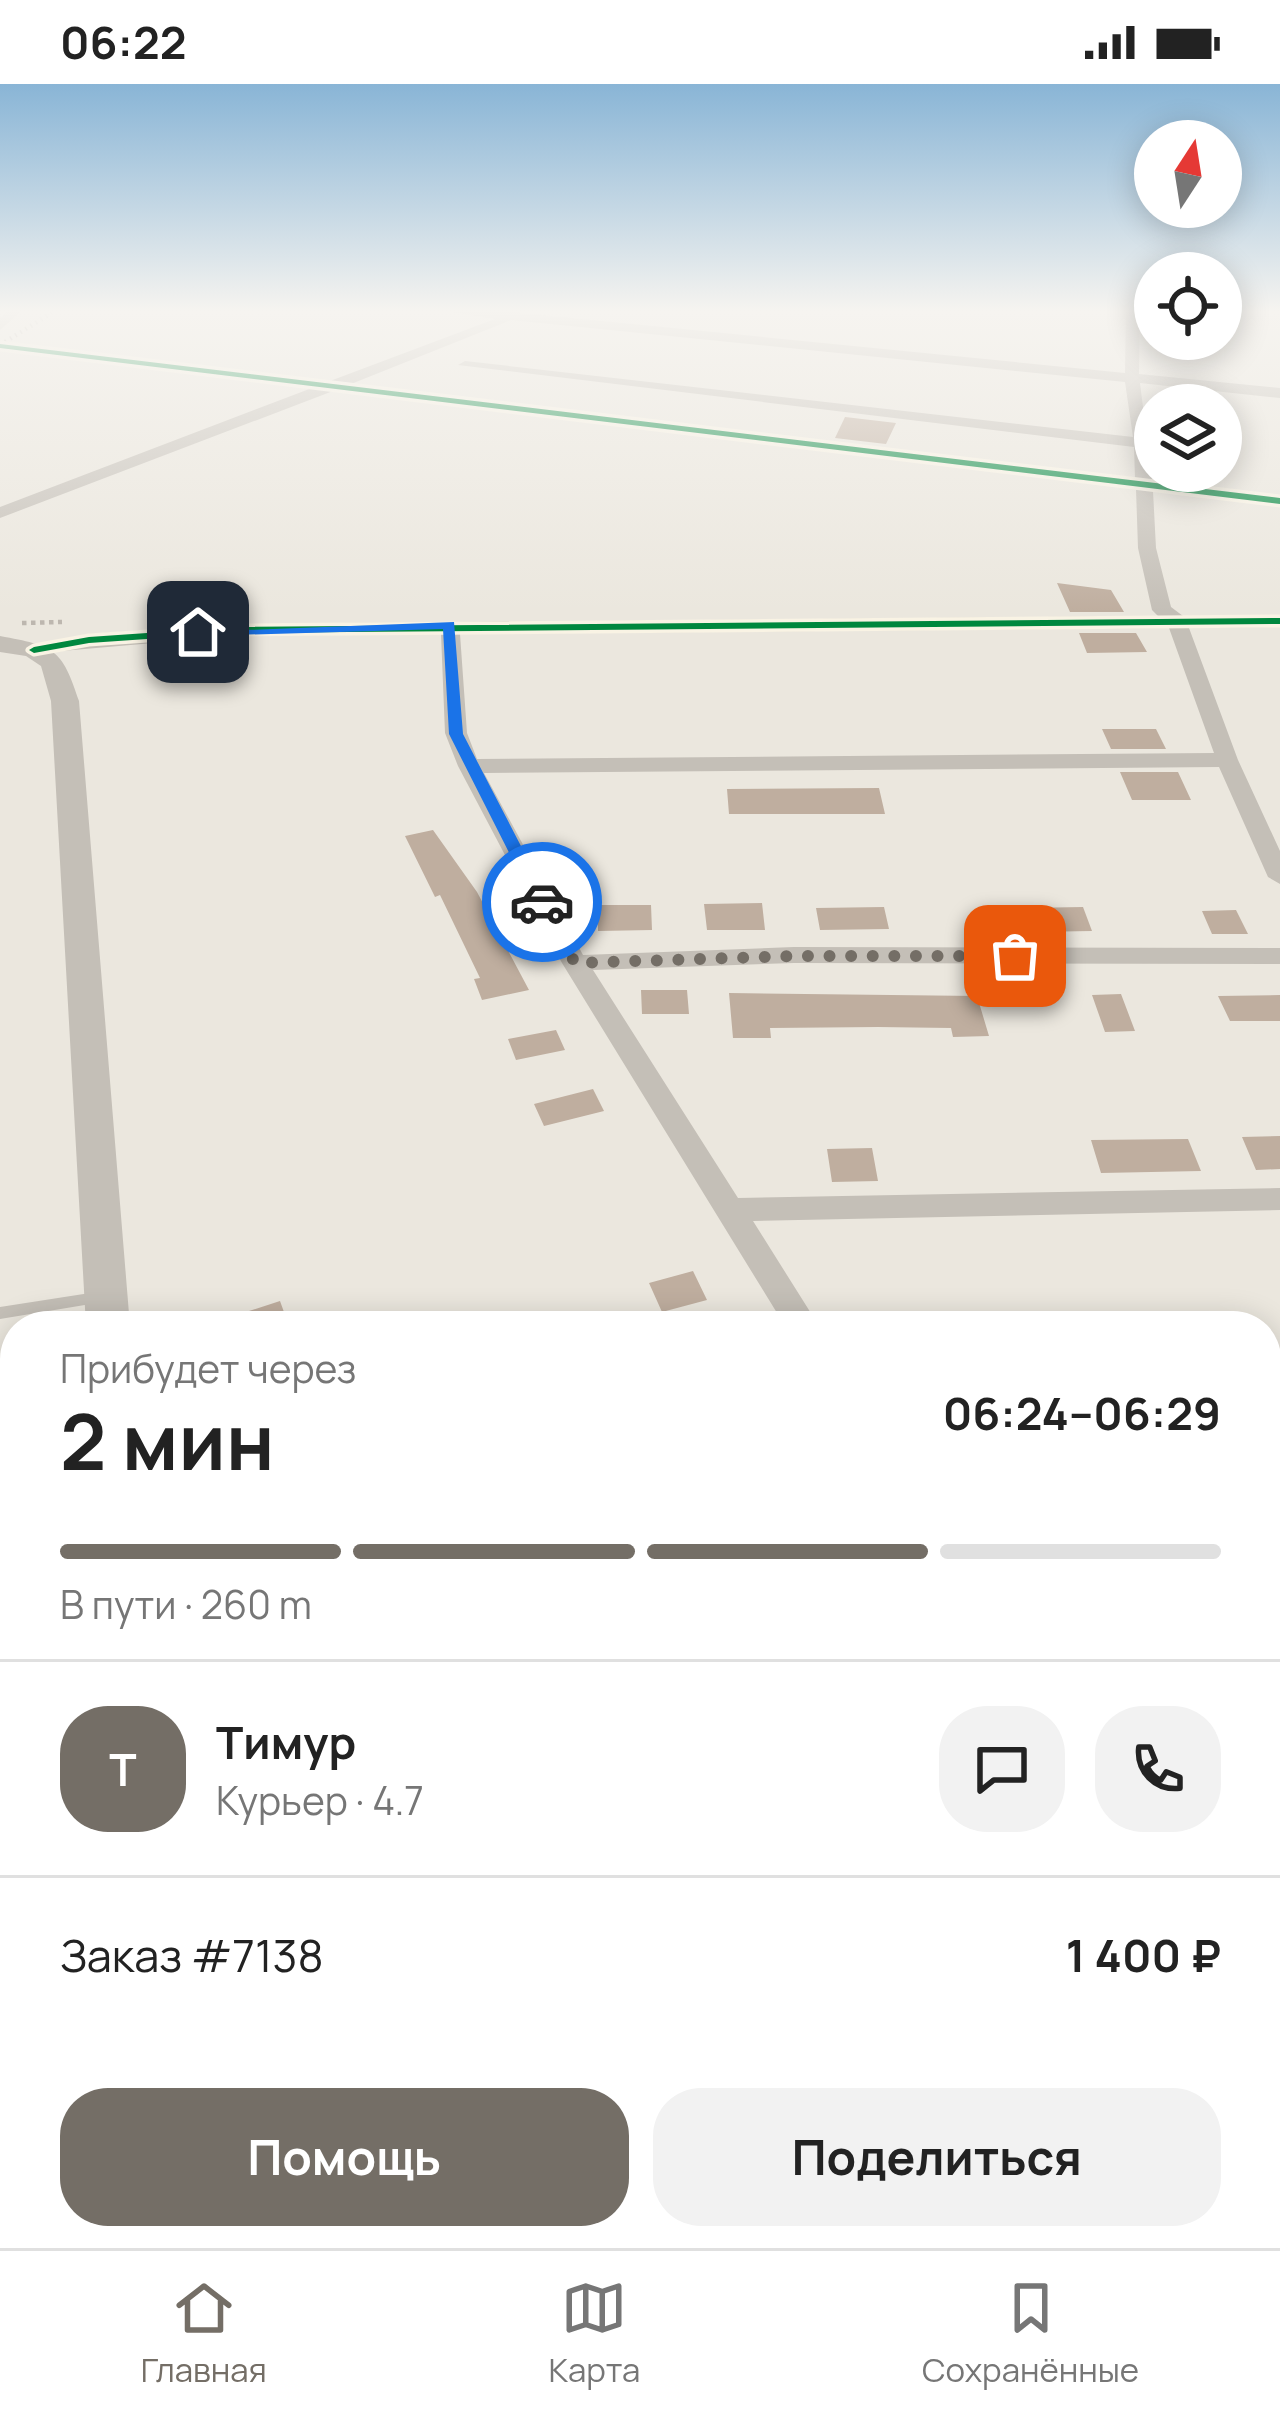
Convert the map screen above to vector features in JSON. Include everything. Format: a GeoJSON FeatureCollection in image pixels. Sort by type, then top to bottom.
{"type":"FeatureCollection","features":[{"type":"Feature","properties":{"kind":"street"},"geometry":{"type":"LineString","coordinates":[[0,513],[265,410]]}},
{"type":"Feature","properties":{"kind":"street"},"geometry":{"type":"LineString","coordinates":[[518,410],[1134,483]]}},
{"type":"Feature","properties":{"kind":"street"},"geometry":{"type":"LineString","coordinates":[[855,410],[1134,442]]}},
{"type":"Feature","properties":{"kind":"street"},"geometry":{"type":"LineString","coordinates":[[1142,492],[1147,548],[1162,610],[1176,620],[1227,760],[1280,877]]}},
{"type":"Feature","properties":{"kind":"street"},"geometry":{"type":"LineString","coordinates":[[1206,492],[1280,501]]}},
{"type":"Feature","properties":{"kind":"street"},"geometry":{"type":"LineString","coordinates":[[19,639],[449,625],[1280,621]]}},
{"type":"Feature","properties":{"kind":"street"},"geometry":{"type":"LineString","coordinates":[[449,625],[456,734],[469,766],[575,963],[793,1311]]}},
{"type":"Feature","properties":{"kind":"street"},"geometry":{"type":"LineString","coordinates":[[19,639],[53,662],[65,701],[107,1311]]}},
{"type":"Feature","properties":{"kind":"street"},"geometry":{"type":"LineString","coordinates":[[469,766],[1227,760]]}},
{"type":"Feature","properties":{"kind":"street"},"geometry":{"type":"LineString","coordinates":[[575,963],[794,956],[1280,956]]}},
{"type":"Feature","properties":{"kind":"street"},"geometry":{"type":"LineString","coordinates":[[729,1210],[1280,1199]]}},
{"type":"Feature","properties":{"kind":"path"},"geometry":{"type":"LineString","coordinates":[[19,639],[71,622]]}},
{"type":"Feature","properties":{"kind":"building"},"geometry":{"type":"Polygon","coordinates":[[[845,417],[896,423],[886,444],[835,438],[845,417]]]}},
{"type":"Feature","properties":{"kind":"building"},"geometry":{"type":"Polygon","coordinates":[[[1057,583],[1111,590],[1124,612],[1070,612],[1057,583]]]}},
{"type":"Feature","properties":{"kind":"building"},"geometry":{"type":"Polygon","coordinates":[[[1079,633],[1136,633],[1147,652],[1087,653],[1079,633]]]}},
{"type":"Feature","properties":{"kind":"building"},"geometry":{"type":"Polygon","coordinates":[[[1102,729],[1156,729],[1166,749],[1111,749],[1102,729]]]}},
{"type":"Feature","properties":{"kind":"building"},"geometry":{"type":"Polygon","coordinates":[[[1120,772],[1178,772],[1191,800],[1132,800],[1120,772]]]}},
{"type":"Feature","properties":{"kind":"building"},"geometry":{"type":"Polygon","coordinates":[[[879,788],[885,814],[729,814],[727,789],[879,788]]]}},
{"type":"Feature","properties":{"kind":"building"},"geometry":{"type":"Polygon","coordinates":[[[433,830],[477,892],[529,990],[482,1000],[474,979],[480,978],[405,836],[433,830]]]}},
{"type":"Feature","properties":{"kind":"building"},"geometry":{"type":"Polygon","coordinates":[[[762,903],[765,930],[707,930],[704,904],[762,903]]]}},
{"type":"Feature","properties":{"kind":"building"},"geometry":{"type":"Polygon","coordinates":[[[598,905],[651,905],[652,930],[598,931],[598,905]]]}},
{"type":"Feature","properties":{"kind":"building"},"geometry":{"type":"Polygon","coordinates":[[[884,907],[889,929],[820,930],[816,908],[884,907]]]}},
{"type":"Feature","properties":{"kind":"building"},"geometry":{"type":"Polygon","coordinates":[[[1083,907],[1092,931],[1033,932],[1025,908],[1083,907]]]}},
{"type":"Feature","properties":{"kind":"building"},"geometry":{"type":"Polygon","coordinates":[[[1236,910],[1248,934],[1212,934],[1202,911],[1236,910]]]}},
{"type":"Feature","properties":{"kind":"building"},"geometry":{"type":"Polygon","coordinates":[[[641,990],[687,990],[689,1014],[642,1014],[641,990]]]}},
{"type":"Feature","properties":{"kind":"building"},"geometry":{"type":"Polygon","coordinates":[[[729,993],[977,996],[989,1036],[953,1037],[951,1028],[878,1027],[770,1028],[771,1038],[733,1038],[729,993]]]}},
{"type":"Feature","properties":{"kind":"building"},"geometry":{"type":"Polygon","coordinates":[[[1121,994],[1135,1031],[1105,1032],[1092,995],[1121,994]]]}},
{"type":"Feature","properties":{"kind":"building"},"geometry":{"type":"Polygon","coordinates":[[[1280,995],[1280,1021],[1230,1021],[1218,996],[1280,995]]]}},
{"type":"Feature","properties":{"kind":"building"},"geometry":{"type":"Polygon","coordinates":[[[556,1030],[565,1050],[516,1060],[508,1039],[556,1030]]]}},
{"type":"Feature","properties":{"kind":"building"},"geometry":{"type":"Polygon","coordinates":[[[593,1089],[604,1111],[544,1126],[534,1104],[593,1089]]]}},
{"type":"Feature","properties":{"kind":"building"},"geometry":{"type":"Polygon","coordinates":[[[1280,1136],[1280,1169],[1256,1170],[1242,1137],[1280,1136]]]}},
{"type":"Feature","properties":{"kind":"building"},"geometry":{"type":"Polygon","coordinates":[[[1188,1139],[1201,1171],[1101,1173],[1091,1140],[1188,1139]]]}},
{"type":"Feature","properties":{"kind":"building"},"geometry":{"type":"Polygon","coordinates":[[[872,1148],[878,1181],[832,1182],[827,1149],[872,1148]]]}},
{"type":"Feature","properties":{"kind":"building"},"geometry":{"type":"Polygon","coordinates":[[[693,1271],[707,1300],[662,1311],[649,1283],[693,1271]]]}},
{"type":"Feature","properties":{"kind":"building"},"geometry":{"type":"Polygon","coordinates":[[[280,1301],[284,1311],[249,1311],[280,1301]]]}},
{"type":"Feature","properties":{"kind":"cycle path"},"geometry":{"type":"LineString","coordinates":[[528,410],[1280,501]]}},
{"type":"Feature","properties":{"kind":"cycle path"},"geometry":{"type":"LineString","coordinates":[[34,650],[89,640],[234,630],[1280,621]]}},
{"type":"Feature","properties":{"kind":"way so far"},"geometry":{"type":"LineString","coordinates":[[542,902],[575,963],[1015,956]]}},
{"type":"Feature","properties":{"kind":"route"},"geometry":{"type":"LineString","coordinates":[[198,632],[449,625],[456,734],[542,902]]}}]}
